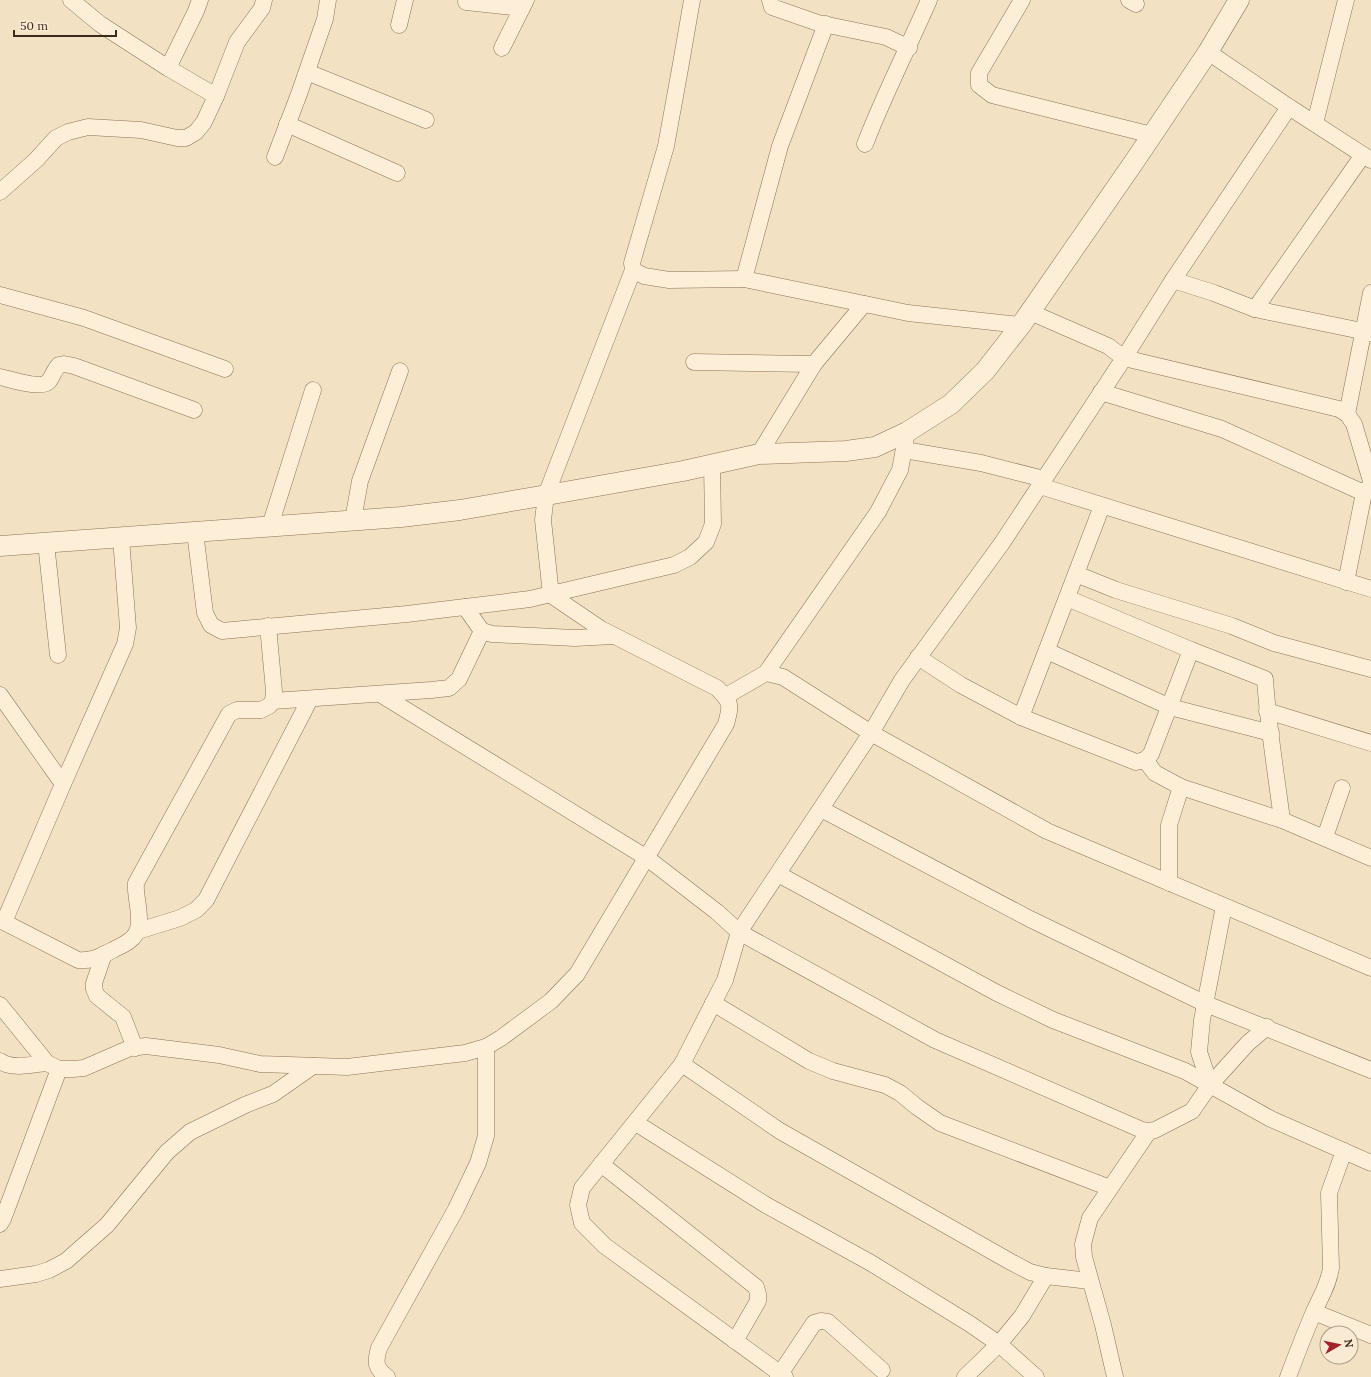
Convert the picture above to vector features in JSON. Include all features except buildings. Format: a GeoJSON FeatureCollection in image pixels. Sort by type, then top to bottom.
{"type":"FeatureCollection","features":[{"type":"Feature","properties":{"kind":"street"},"geometry":{"type":"LineString","coordinates":[[71,0],[100,24],[168,68],[216,96]]}},
{"type":"Feature","properties":{"kind":"street"},"geometry":{"type":"LineString","coordinates":[[0,192],[36,160],[56,138],[68,132],[88,127],[140,130],[177,138],[186,138],[196,132],[204,122],[216,96],[237,42],[262,8],[264,0]]}},
{"type":"Feature","properties":{"kind":"street"},"geometry":{"type":"LineString","coordinates":[[275,157],[325,19],[328,0]]}},
{"type":"Feature","properties":{"kind":"street"},"geometry":{"type":"LineString","coordinates":[[399,25],[405,0]]}},
{"type":"Feature","properties":{"kind":"street"},"geometry":{"type":"LineString","coordinates":[[0,1061],[14,1066],[53,1066],[73,1069],[84,1068],[130,1048],[146,1046],[219,1055],[260,1064],[347,1067],[465,1053],[486,1047],[501,1038],[551,1001],[577,974],[726,724],[731,707],[726,696],[717,688],[601,630],[551,595],[543,520],[546,495],[633,270],[632,263],[666,146],[692,0]]}},
{"type":"Feature","properties":{"kind":"street"},"geometry":{"type":"LineString","coordinates":[[770,0],[772,7],[780,10],[826,24],[886,37],[909,48]]}},
{"type":"Feature","properties":{"kind":"street"},"geometry":{"type":"LineString","coordinates":[[865,144],[879,107],[909,48],[929,0]]}},
{"type":"Feature","properties":{"kind":"street"},"geometry":{"type":"LineString","coordinates":[[1022,0],[979,73],[979,85],[992,95],[1152,135]]}},
{"type":"Feature","properties":{"kind":"street"},"geometry":{"type":"LineString","coordinates":[[726,696],[766,673],[878,512],[900,470],[905,441],[951,404],[985,371],[1026,318],[1208,52],[1239,0]]}},
{"type":"Feature","properties":{"kind":"street"},"geometry":{"type":"LineString","coordinates":[[1315,123],[1346,0]]}},
{"type":"Feature","properties":{"kind":"street"},"geometry":{"type":"LineString","coordinates":[[168,68],[197,1]]}},
{"type":"Feature","properties":{"kind":"street"},"geometry":{"type":"LineString","coordinates":[[466,2],[524,4],[502,48]]}},
{"type":"Feature","properties":{"kind":"street"},"geometry":{"type":"LineString","coordinates":[[744,279],[780,146],[826,24]]}},
{"type":"Feature","properties":{"kind":"street"},"geometry":{"type":"LineString","coordinates":[[1208,52],[1289,107],[1367,157],[1255,309]]}},
{"type":"Feature","properties":{"kind":"street"},"geometry":{"type":"LineString","coordinates":[[307,72],[426,120]]}},
{"type":"Feature","properties":{"kind":"street"},"geometry":{"type":"LineString","coordinates":[[882,1370],[828,1322],[820,1321],[814,1323],[781,1376],[605,1246],[582,1223],[578,1205],[582,1188],[636,1123],[682,1064],[725,980],[739,932],[871,734],[902,680],[1002,543],[1102,392],[1173,280],[1289,107]]}},
{"type":"Feature","properties":{"kind":"street"},"geometry":{"type":"LineString","coordinates":[[287,124],[397,173]]}},
{"type":"Feature","properties":{"kind":"street"},"geometry":{"type":"LineString","coordinates":[[633,270],[644,276],[669,280],[744,279],[908,312],[1026,318],[1108,346],[1124,358],[1339,408],[1347,414],[1354,424],[1369,486],[1346,582]]}},
{"type":"Feature","properties":{"kind":"street"},"geometry":{"type":"LineString","coordinates":[[1173,280],[1214,293],[1255,309],[1367,332]]}},
{"type":"Feature","properties":{"kind":"street"},"geometry":{"type":"LineString","coordinates":[[1347,414],[1367,332],[1371,293]]}},
{"type":"Feature","properties":{"kind":"street"},"geometry":{"type":"LineString","coordinates":[[0,295],[84,318],[225,369]]}},
{"type":"Feature","properties":{"kind":"street"},"geometry":{"type":"LineString","coordinates":[[759,454],[814,364],[864,304]]}},
{"type":"Feature","properties":{"kind":"street"},"geometry":{"type":"LineString","coordinates":[[694,362],[814,364]]}},
{"type":"Feature","properties":{"kind":"street"},"geometry":{"type":"LineString","coordinates":[[0,377],[38,386],[45,385],[49,382],[54,370],[59,365],[64,364],[74,366],[194,410]]}},
{"type":"Feature","properties":{"kind":"street"},"geometry":{"type":"LineString","coordinates":[[353,520],[360,481],[400,371]]}},
{"type":"Feature","properties":{"kind":"street"},"geometry":{"type":"LineString","coordinates":[[270,526],[313,390]]}},
{"type":"Feature","properties":{"kind":"street"},"geometry":{"type":"LineString","coordinates":[[1102,392],[1222,429],[1369,486]]}},
{"type":"Feature","properties":{"kind":"street"},"geometry":{"type":"LineString","coordinates":[[0,546],[401,517],[460,510],[570,491],[759,454],[846,451],[905,441],[1042,482],[1102,506],[1371,589]]}},
{"type":"Feature","properties":{"kind":"street"},"geometry":{"type":"LineString","coordinates":[[195,532],[205,613],[211,625],[222,631],[407,614],[530,599],[674,565],[690,557],[706,542],[713,524],[712,464]]}},
{"type":"Feature","properties":{"kind":"street"},"geometry":{"type":"LineString","coordinates":[[1021,717],[1102,506]]}},
{"type":"Feature","properties":{"kind":"street"},"geometry":{"type":"LineString","coordinates":[[120,538],[128,628],[125,644],[2,921],[78,960],[89,961],[131,941],[138,931],[139,922],[135,889],[136,883],[229,714],[237,710],[261,710],[269,706],[273,701],[274,691],[268,626]]}},
{"type":"Feature","properties":{"kind":"street"},"geometry":{"type":"LineString","coordinates":[[46,543],[58,655]]}},
{"type":"Feature","properties":{"kind":"street"},"geometry":{"type":"LineString","coordinates":[[1076,574],[1116,590],[1232,626],[1274,643],[1371,669]]}},
{"type":"Feature","properties":{"kind":"street"},"geometry":{"type":"LineString","coordinates":[[1067,598],[1265,679],[1267,711],[1282,820]]}},
{"type":"Feature","properties":{"kind":"street"},"geometry":{"type":"LineString","coordinates":[[464,607],[482,631],[492,634],[575,638],[613,636]]}},
{"type":"Feature","properties":{"kind":"street"},"geometry":{"type":"LineString","coordinates":[[273,701],[450,688],[460,679],[482,631]]}},
{"type":"Feature","properties":{"kind":"street"},"geometry":{"type":"LineString","coordinates":[[918,657],[962,685],[1021,717],[1136,762],[1145,760],[1151,754],[1170,708],[1191,650]]}},
{"type":"Feature","properties":{"kind":"street"},"geometry":{"type":"LineString","coordinates":[[1047,651],[1170,708],[1271,733]]}},
{"type":"Feature","properties":{"kind":"street"},"geometry":{"type":"LineString","coordinates":[[766,673],[783,677],[871,734],[1047,831],[1371,968]]}},
{"type":"Feature","properties":{"kind":"street"},"geometry":{"type":"LineString","coordinates":[[380,694],[647,858],[717,912],[739,932],[935,1040],[1142,1130],[1155,1130],[1192,1111],[1210,1085],[1248,1044],[1267,1027]]}},
{"type":"Feature","properties":{"kind":"street"},"geometry":{"type":"LineString","coordinates":[[0,695],[63,784]]}},
{"type":"Feature","properties":{"kind":"street"},"geometry":{"type":"LineString","coordinates":[[138,931],[180,918],[196,910],[206,900],[310,699]]}},
{"type":"Feature","properties":{"kind":"street"},"geometry":{"type":"LineString","coordinates":[[1267,711],[1371,742]]}},
{"type":"Feature","properties":{"kind":"street"},"geometry":{"type":"LineString","coordinates":[[1145,760],[1154,773],[1181,786],[1282,820],[1371,858]]}},
{"type":"Feature","properties":{"kind":"street"},"geometry":{"type":"LineString","coordinates":[[1169,883],[1169,824],[1181,786]]}},
{"type":"Feature","properties":{"kind":"street"},"geometry":{"type":"LineString","coordinates":[[1324,837],[1342,788]]}},
{"type":"Feature","properties":{"kind":"street"},"geometry":{"type":"LineString","coordinates":[[821,809],[1030,919],[1206,1004],[1267,1027],[1371,1070]]}},
{"type":"Feature","properties":{"kind":"street"},"geometry":{"type":"LineString","coordinates":[[778,874],[997,993],[1053,1020],[1185,1071],[1271,1119],[1371,1163]]}},
{"type":"Feature","properties":{"kind":"street"},"geometry":{"type":"LineString","coordinates":[[1210,1085],[1199,1052],[1202,1020],[1224,906]]}},
{"type":"Feature","properties":{"kind":"street"},"geometry":{"type":"LineString","coordinates":[[104,954],[94,984],[94,989],[98,996],[123,1017],[135,1048]]}},
{"type":"Feature","properties":{"kind":"street"},"geometry":{"type":"LineString","coordinates":[[713,1004],[809,1061],[833,1071],[885,1085],[900,1093],[940,1123],[1110,1188]]}},
{"type":"Feature","properties":{"kind":"street"},"geometry":{"type":"LineString","coordinates":[[0,1005],[53,1066]]}},
{"type":"Feature","properties":{"kind":"street"},"geometry":{"type":"LineString","coordinates":[[387,1377],[380,1372],[376,1360],[379,1348],[456,1209],[478,1162],[486,1136],[486,1047]]}},
{"type":"Feature","properties":{"kind":"street"},"geometry":{"type":"LineString","coordinates":[[682,1064],[780,1131],[1010,1262],[1030,1272],[1046,1276],[1090,1281]]}},
{"type":"Feature","properties":{"kind":"street"},"geometry":{"type":"LineString","coordinates":[[0,1224],[3,1219],[53,1066]]}},
{"type":"Feature","properties":{"kind":"street"},"geometry":{"type":"LineString","coordinates":[[0,1280],[50,1270],[66,1261],[107,1225],[167,1152],[190,1132],[245,1105],[273,1094],[313,1066]]}},
{"type":"Feature","properties":{"kind":"street"},"geometry":{"type":"LineString","coordinates":[[636,1123],[766,1205],[871,1263],[970,1324],[999,1344],[1036,1377]]}},
{"type":"Feature","properties":{"kind":"street"},"geometry":{"type":"LineString","coordinates":[[1115,1377],[1084,1257],[1083,1244],[1090,1218],[1150,1131]]}},
{"type":"Feature","properties":{"kind":"street"},"geometry":{"type":"LineString","coordinates":[[1288,1377],[1329,1278],[1331,1268],[1329,1193],[1344,1151]]}},
{"type":"Feature","properties":{"kind":"street"},"geometry":{"type":"LineString","coordinates":[[601,1164],[756,1288],[758,1301],[735,1341]]}},
{"type":"Feature","properties":{"kind":"street"},"geometry":{"type":"LineString","coordinates":[[965,1377],[999,1344],[1022,1316],[1046,1276]]}},
{"type":"Feature","properties":{"kind":"street"},"geometry":{"type":"LineString","coordinates":[[1314,1312],[1371,1335]]}}]}
